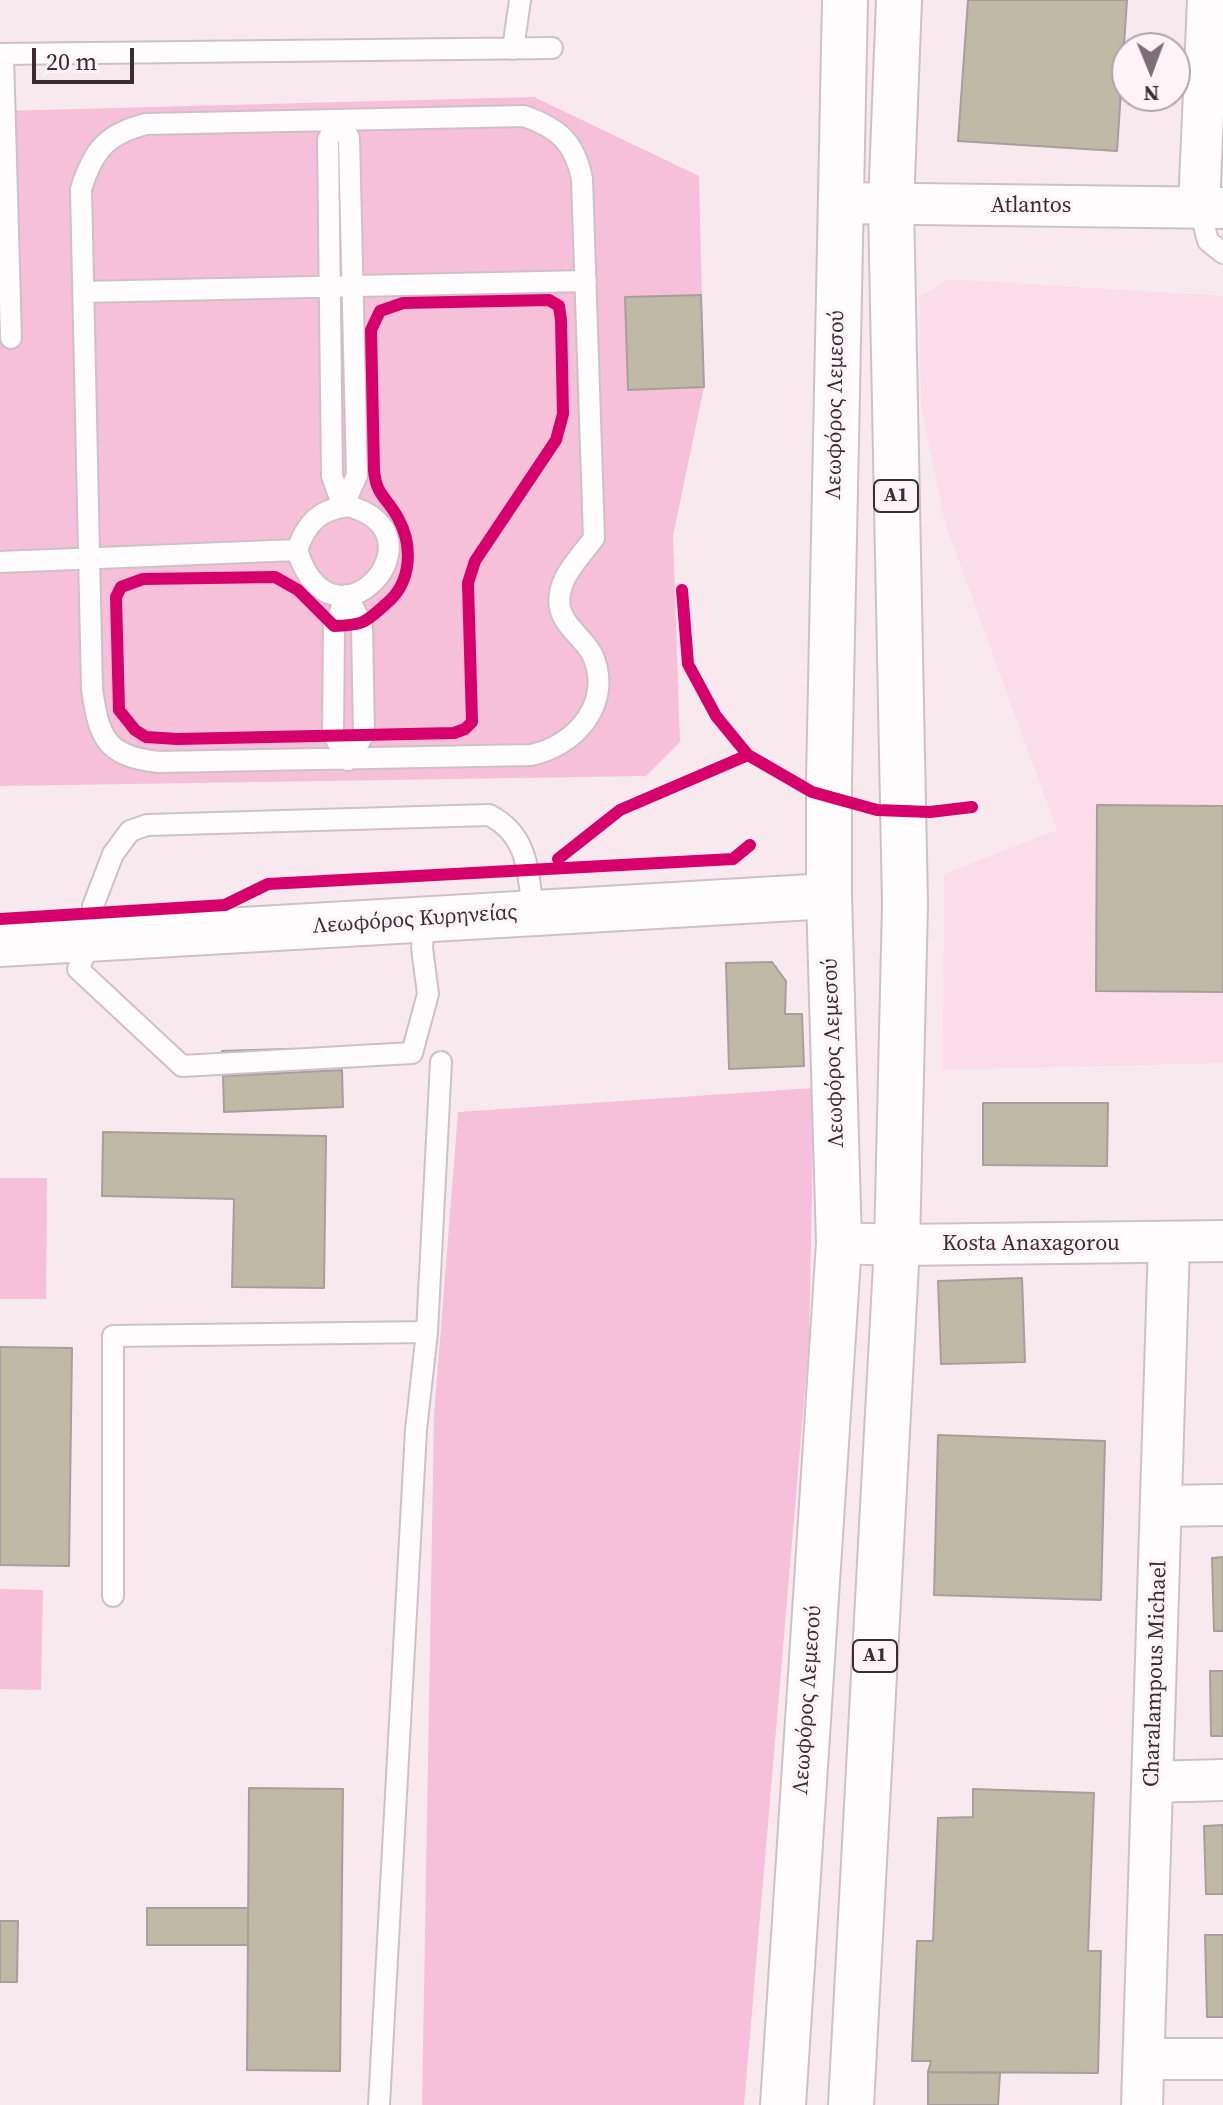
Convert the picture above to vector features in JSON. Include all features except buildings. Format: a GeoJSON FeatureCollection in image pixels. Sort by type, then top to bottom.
{"type":"FeatureCollection","features":[{"type":"Feature","properties":{"kind":"main road","name":"Λεωφόρος Λεμεσού"},"geometry":{"type":"LineString","coordinates":[[783,2105],[839,1243],[829,896],[845,0]]}},
{"type":"Feature","properties":{"kind":"main road","name":"A1"},"geometry":{"type":"LineString","coordinates":[[851,2105],[897,1245],[905,904],[891,205],[899,0]]}},
{"type":"Feature","properties":{"kind":"main road","name":"Λεωφόρος Κυρηνείας"},"geometry":{"type":"LineString","coordinates":[[0,944],[829,896]]}},
{"type":"Feature","properties":{"kind":"street"},"geometry":{"type":"LineString","coordinates":[[1208,0],[1211,208]]}},
{"type":"Feature","properties":{"kind":"street","name":"Atlantos"},"geometry":{"type":"LineString","coordinates":[[839,203],[1211,208]]}},
{"type":"Feature","properties":{"kind":"street","name":"Kosta Anaxagorou"},"geometry":{"type":"LineString","coordinates":[[839,1243],[1223,1241]]}},
{"type":"Feature","properties":{"kind":"street","name":"Charalampous Michael"},"geometry":{"type":"LineString","coordinates":[[1142,2105],[1169,1243]]}},
{"type":"Feature","properties":{"kind":"street"},"geometry":{"type":"LineString","coordinates":[[1161,1506],[1223,1505]]}},
{"type":"Feature","properties":{"kind":"street"},"geometry":{"type":"LineString","coordinates":[[1152,1782],[1223,1780]]}},
{"type":"Feature","properties":{"kind":"street"},"geometry":{"type":"LineString","coordinates":[[1144,2059],[1223,2059]]}},
{"type":"Feature","properties":{"kind":"lane"},"geometry":{"type":"LineString","coordinates":[[513,49],[520,0]]}},
{"type":"Feature","properties":{"kind":"lane"},"geometry":{"type":"LineString","coordinates":[[11,338],[1,54],[552,48]]}},
{"type":"Feature","properties":{"kind":"lane"},"geometry":{"type":"LineString","coordinates":[[524,116],[550,127],[572,148],[579,160],[594,538],[560,586],[560,610],[591,651],[596,665],[596,699],[589,716],[566,742],[549,752],[531,755],[348,760],[135,760],[119,752],[101,735],[92,689],[81,189],[91,160],[115,135],[146,124],[338,120],[524,116]]}},
{"type":"Feature","properties":{"kind":"lane"},"geometry":{"type":"LineString","coordinates":[[338,120],[349,138],[357,475],[343,507]]}},
{"type":"Feature","properties":{"kind":"lane"},"geometry":{"type":"LineString","coordinates":[[338,120],[328,140],[329,286],[332,476],[343,507]]}},
{"type":"Feature","properties":{"kind":"lane"},"geometry":{"type":"LineString","coordinates":[[1211,208],[1208,241],[1223,253]]}},
{"type":"Feature","properties":{"kind":"lane"},"geometry":{"type":"LineString","coordinates":[[83,292],[586,281]]}},
{"type":"Feature","properties":{"kind":"lane"},"geometry":{"type":"LineString","coordinates":[[343,507],[362,510],[375,518],[384,530],[388,558],[383,573],[374,584],[362,592],[347,595],[319,587],[308,577],[297,550],[309,523],[320,513],[343,507]]}},
{"type":"Feature","properties":{"kind":"lane"},"geometry":{"type":"LineString","coordinates":[[0,562],[297,550]]}},
{"type":"Feature","properties":{"kind":"lane"},"geometry":{"type":"LineString","coordinates":[[347,595],[362,625],[364,734],[348,760]]}},
{"type":"Feature","properties":{"kind":"lane"},"geometry":{"type":"LineString","coordinates":[[347,595],[334,626],[333,734],[348,760]]}},
{"type":"Feature","properties":{"kind":"lane"},"geometry":{"type":"LineString","coordinates":[[424,921],[422,948],[428,994],[412,1053],[182,1066],[78,969],[93,938],[93,906],[113,854],[130,831],[147,825],[489,815],[512,831],[527,860],[533,912]]}},
{"type":"Feature","properties":{"kind":"lane"},"geometry":{"type":"LineString","coordinates":[[379,2105],[415,1446],[427,1332],[441,1062]]}},
{"type":"Feature","properties":{"kind":"lane"},"geometry":{"type":"LineString","coordinates":[[113,1596],[113,1336],[427,1332]]}},
{"type":"Feature","properties":{"kind":"shaded area"},"geometry":{"type":"Polygon","coordinates":[[[534,97],[699,176],[704,387],[673,536],[680,742],[646,776],[0,786],[0,111],[534,97]]]}},
{"type":"Feature","properties":{"kind":"shaded area"},"geometry":{"type":"Polygon","coordinates":[[[949,279],[1223,296],[1223,1063],[943,1070],[944,874],[1057,830],[946,526],[921,407],[919,297],[949,279]]]}},
{"type":"Feature","properties":{"kind":"shaded area"},"geometry":{"type":"Polygon","coordinates":[[[814,1088],[809,1343],[744,2105],[422,2105],[434,1416],[458,1112],[814,1088]]]}},
{"type":"Feature","properties":{"kind":"shaded area"},"geometry":{"type":"Polygon","coordinates":[[[0,1178],[47,1178],[46,1299],[0,1299],[0,1178]]]}},
{"type":"Feature","properties":{"kind":"shaded area"},"geometry":{"type":"Polygon","coordinates":[[[0,1589],[43,1590],[41,1690],[0,1689],[0,1589]]]}},
{"type":"Feature","properties":{"kind":"cycle path"},"geometry":{"type":"LineString","coordinates":[[549,300],[559,306],[561,320],[563,414],[556,440],[475,561],[468,583],[472,722],[454,733],[177,739],[146,737],[135,730],[119,710],[116,597],[121,587],[143,579],[275,577],[298,590],[334,626],[358,624],[368,619],[387,603],[401,585],[408,563],[406,540],[398,518],[380,491],[374,470],[371,330],[380,311],[403,303],[549,300]]}},
{"type":"Feature","properties":{"kind":"cycle path"},"geometry":{"type":"LineString","coordinates":[[682,590],[688,664],[716,716],[748,755],[812,792],[877,810],[930,812],[972,807]]}},
{"type":"Feature","properties":{"kind":"cycle path"},"geometry":{"type":"LineString","coordinates":[[558,859],[620,810],[748,755]]}},
{"type":"Feature","properties":{"kind":"cycle path"},"geometry":{"type":"LineString","coordinates":[[0,919],[225,905],[268,884],[733,859],[750,845]]}}]}
